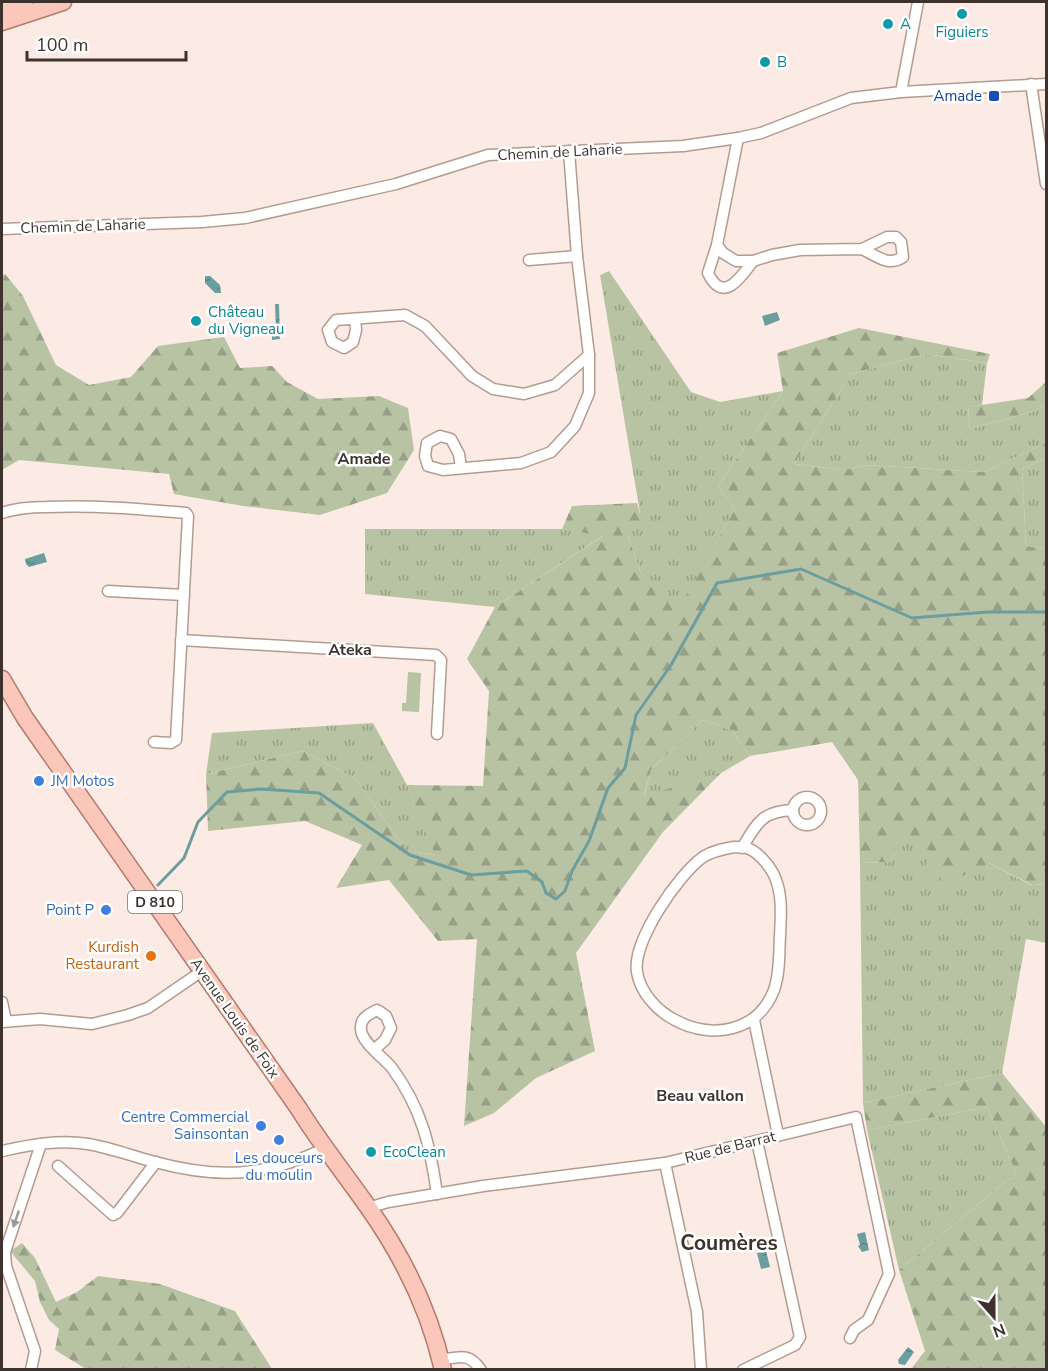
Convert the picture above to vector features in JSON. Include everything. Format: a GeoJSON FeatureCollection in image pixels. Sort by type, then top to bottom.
{"type":"FeatureCollection","features":[{"type":"Feature","properties":{"kind":"main road"},"geometry":{"type":"LineString","coordinates":[[3,13],[24,2]]}},
{"type":"Feature","properties":{"kind":"main road"},"geometry":{"type":"LineString","coordinates":[[3,13],[63,2]]}},
{"type":"Feature","properties":{"kind":"main road","name":"Avenue Louis de Foix"},"geometry":{"type":"LineString","coordinates":[[2,679],[25,718],[299,1109],[324,1149],[368,1208],[396,1252],[418,1296],[442,1365]]}},
{"type":"Feature","properties":{"kind":"street"},"geometry":{"type":"LineString","coordinates":[[901,92],[918,2]]}},
{"type":"Feature","properties":{"kind":"street"},"geometry":{"type":"LineString","coordinates":[[1031,84],[1047,184]]}},
{"type":"Feature","properties":{"kind":"street","name":"Chemin de Laharie"},"geometry":{"type":"LineString","coordinates":[[2,229],[202,222],[245,218],[396,184],[489,155],[683,146],[760,133],[851,98],[901,92],[1047,84]]}},
{"type":"Feature","properties":{"kind":"street"},"geometry":{"type":"LineString","coordinates":[[738,138],[717,244],[708,273],[713,283],[725,288],[735,283],[753,261]]}},
{"type":"Feature","properties":{"kind":"street"},"geometry":{"type":"LineString","coordinates":[[461,468],[521,463],[551,452],[575,426],[589,393],[589,355],[569,151]]}},
{"type":"Feature","properties":{"kind":"street"},"geometry":{"type":"LineString","coordinates":[[717,244],[723,253],[735,261],[753,261],[800,250],[862,249]]}},
{"type":"Feature","properties":{"kind":"street"},"geometry":{"type":"LineString","coordinates":[[529,260],[578,256]]}},
{"type":"Feature","properties":{"kind":"street"},"geometry":{"type":"LineString","coordinates":[[355,319],[405,315],[425,326],[472,376],[493,389],[504,391],[524,394],[555,385],[589,355]]}},
{"type":"Feature","properties":{"kind":"street"},"geometry":{"type":"LineString","coordinates":[[2,513],[28,508],[64,506],[186,513],[189,519],[176,740],[171,743],[154,742]]}},
{"type":"Feature","properties":{"kind":"street"},"geometry":{"type":"LineString","coordinates":[[108,591],[184,595]]}},
{"type":"Feature","properties":{"kind":"street"},"geometry":{"type":"LineString","coordinates":[[181,640],[436,655],[441,660],[437,734]]}},
{"type":"Feature","properties":{"kind":"street"},"geometry":{"type":"LineString","coordinates":[[742,848],[756,824],[775,811],[793,810]]}},
{"type":"Feature","properties":{"kind":"street"},"geometry":{"type":"LineString","coordinates":[[748,848],[772,871],[778,885],[779,961],[774,988],[766,1005],[754,1020],[733,1029],[713,1030],[675,1020],[650,1000],[637,972],[637,956],[642,940],[667,898],[704,857],[719,850],[748,848]]}},
{"type":"Feature","properties":{"kind":"street"},"geometry":{"type":"LineString","coordinates":[[2,1002],[4,1022],[40,1019],[92,1024],[148,1008],[202,971]]}},
{"type":"Feature","properties":{"kind":"street"},"geometry":{"type":"LineString","coordinates":[[754,1020],[778,1135]]}},
{"type":"Feature","properties":{"kind":"street"},"geometry":{"type":"LineString","coordinates":[[375,1049],[392,1068],[408,1093],[425,1128],[437,1194]]}},
{"type":"Feature","properties":{"kind":"street","name":"Rue de Barrat"},"geometry":{"type":"LineString","coordinates":[[368,1208],[388,1202],[437,1194],[665,1163],[856,1117],[889,1274],[868,1320],[854,1330],[850,1338]]}},
{"type":"Feature","properties":{"kind":"street"},"geometry":{"type":"LineString","coordinates":[[743,1370],[795,1345],[800,1337],[757,1141]]}},
{"type":"Feature","properties":{"kind":"street"},"geometry":{"type":"LineString","coordinates":[[2,1151],[41,1144],[87,1143],[199,1172],[226,1174],[249,1172],[285,1164],[324,1149]]}},
{"type":"Feature","properties":{"kind":"street"},"geometry":{"type":"LineString","coordinates":[[31,1370],[35,1351],[6,1266],[5,1252],[41,1144]]}},
{"type":"Feature","properties":{"kind":"street"},"geometry":{"type":"LineString","coordinates":[[58,1166],[113,1215],[117,1213],[156,1162]]}},
{"type":"Feature","properties":{"kind":"street"},"geometry":{"type":"LineString","coordinates":[[665,1163],[697,1312],[700,1370]]}},
{"type":"Feature","properties":{"kind":"street"},"geometry":{"type":"LineString","coordinates":[[442,1365],[464,1356],[475,1361],[481,1370]]}},
{"type":"Feature","properties":{"kind":"green space"},"geometry":{"type":"Polygon","coordinates":[[[609,271],[691,392],[720,402],[783,391],[718,486],[735,509],[682,604],[656,592],[641,573],[628,536],[641,519],[600,275],[609,271]]]}},
{"type":"Feature","properties":{"kind":"green space"},"geometry":{"type":"Polygon","coordinates":[[[5,274],[23,296],[56,365],[89,385],[131,377],[158,346],[224,337],[240,368],[272,366],[287,382],[318,399],[379,396],[408,408],[414,450],[387,493],[320,515],[243,506],[174,494],[169,474],[19,460],[2,470],[2,275],[5,274]]]}},
{"type":"Feature","properties":{"kind":"green space"},"geometry":{"type":"Polygon","coordinates":[[[859,328],[990,354],[987,363],[926,354],[851,374],[794,464],[842,470],[868,465],[985,472],[1046,443],[1046,458],[1022,469],[1026,546],[1046,548],[1046,884],[1032,885],[989,863],[947,883],[925,867],[932,852],[899,834],[891,862],[860,863],[858,780],[832,742],[750,756],[732,730],[702,720],[651,770],[644,796],[721,773],[663,832],[576,953],[595,1051],[536,1078],[494,1113],[464,1126],[477,939],[438,941],[389,880],[336,888],[362,845],[305,821],[208,831],[206,774],[303,751],[356,779],[406,850],[435,855],[407,785],[483,786],[489,691],[467,659],[495,607],[603,536],[562,529],[572,506],[637,503],[642,520],[628,536],[641,573],[656,591],[682,603],[735,509],[718,486],[783,391],[777,353],[859,328]]]}},
{"type":"Feature","properties":{"kind":"green space"},"geometry":{"type":"Polygon","coordinates":[[[926,354],[987,363],[982,405],[968,407],[970,429],[1035,411],[1046,404],[1046,443],[985,472],[868,465],[842,470],[794,464],[851,374],[926,354]]]}},
{"type":"Feature","properties":{"kind":"green space"},"geometry":{"type":"Polygon","coordinates":[[[1046,382],[1046,404],[1035,411],[970,429],[968,407],[1028,398],[1046,382]]]}},
{"type":"Feature","properties":{"kind":"green space"},"geometry":{"type":"Polygon","coordinates":[[[1046,458],[1046,548],[1026,546],[1022,469],[1046,458]]]}},
{"type":"Feature","properties":{"kind":"green space"},"geometry":{"type":"Polygon","coordinates":[[[365,529],[562,529],[604,535],[495,607],[365,594],[365,529]]]}},
{"type":"Feature","properties":{"kind":"green space"},"geometry":{"type":"Polygon","coordinates":[[[408,672],[421,673],[419,712],[402,711],[402,703],[406,703],[408,672]]]}},
{"type":"Feature","properties":{"kind":"green space"},"geometry":{"type":"Polygon","coordinates":[[[702,720],[732,730],[750,756],[721,773],[644,797],[651,770],[702,720]]]}},
{"type":"Feature","properties":{"kind":"green space"},"geometry":{"type":"Polygon","coordinates":[[[373,723],[407,785],[436,855],[406,850],[356,779],[303,751],[206,774],[212,733],[373,723]]]}},
{"type":"Feature","properties":{"kind":"green space"},"geometry":{"type":"Polygon","coordinates":[[[899,833],[933,852],[989,863],[1031,885],[1046,884],[1046,943],[1026,939],[1002,1073],[863,1103],[860,863],[891,862],[899,833]]]}},
{"type":"Feature","properties":{"kind":"green space"},"geometry":{"type":"Polygon","coordinates":[[[1002,1073],[1046,1127],[1046,1369],[911,1369],[925,1351],[899,1270],[1016,1173],[987,1107],[867,1130],[863,1103],[1002,1073]]]}},
{"type":"Feature","properties":{"kind":"green space"},"geometry":{"type":"Polygon","coordinates":[[[987,1107],[1016,1173],[899,1270],[867,1130],[987,1107]]]}},
{"type":"Feature","properties":{"kind":"green space"},"geometry":{"type":"Polygon","coordinates":[[[22,1243],[35,1258],[56,1302],[77,1292],[98,1276],[160,1284],[235,1311],[272,1369],[86,1369],[55,1350],[59,1329],[49,1320],[40,1302],[35,1281],[10,1251],[22,1243]]]}},
{"type":"Feature","properties":{"kind":"water"},"geometry":{"type":"Polygon","coordinates":[[[205,276],[210,276],[220,285],[221,293],[215,293],[205,283],[205,276]]]}},
{"type":"Feature","properties":{"kind":"water"},"geometry":{"type":"Polygon","coordinates":[[[275,304],[279,304],[280,339],[272,340],[272,332],[268,332],[276,330],[275,304]]]}},
{"type":"Feature","properties":{"kind":"water"},"geometry":{"type":"Polygon","coordinates":[[[777,312],[780,320],[765,326],[762,316],[777,312]]]}},
{"type":"Feature","properties":{"kind":"water"},"geometry":{"type":"Polygon","coordinates":[[[44,553],[47,562],[29,567],[26,564],[25,559],[44,553]]]}},
{"type":"Feature","properties":{"kind":"water"},"geometry":{"type":"Polygon","coordinates":[[[865,1232],[869,1250],[862,1252],[858,1246],[860,1245],[857,1234],[865,1232]]]}},
{"type":"Feature","properties":{"kind":"water"},"geometry":{"type":"Polygon","coordinates":[[[766,1251],[770,1267],[761,1269],[757,1253],[766,1251]]]}},
{"type":"Feature","properties":{"kind":"water"},"geometry":{"type":"Polygon","coordinates":[[[908,1347],[914,1352],[905,1365],[899,1364],[898,1360],[908,1347]]]}},
{"type":"Feature","properties":{"kind":"waterway"},"geometry":{"type":"LineString","coordinates":[[158,885],[184,858],[198,822],[227,792],[261,789],[319,793],[410,855],[471,875],[527,871],[542,882],[546,893],[556,899],[565,891],[572,871],[589,841],[608,788],[625,768],[636,715],[671,665],[717,583],[801,569],[912,618],[987,612],[1046,612]]}},
{"type":"Feature","properties":{"kind":"place","name":"Figuiers"},"geometry":{"type":"Point","coordinates":[962,14]}},
{"type":"Feature","properties":{"kind":"place","name":"A"},"geometry":{"type":"Point","coordinates":[888,24]}},
{"type":"Feature","properties":{"kind":"place","name":"B"},"geometry":{"type":"Point","coordinates":[765,62]}},
{"type":"Feature","properties":{"kind":"place","name":"Amade"},"geometry":{"type":"Point","coordinates":[994,96]}},
{"type":"Feature","properties":{"kind":"place","name":"Château du Vigneau"},"geometry":{"type":"Point","coordinates":[196,321]}},
{"type":"Feature","properties":{"kind":"place","name":"JM Motos"},"geometry":{"type":"Point","coordinates":[39,781]}},
{"type":"Feature","properties":{"kind":"place","name":"Point P"},"geometry":{"type":"Point","coordinates":[106,910]}},
{"type":"Feature","properties":{"kind":"place","name":"Kurdish Restaurant"},"geometry":{"type":"Point","coordinates":[151,956]}},
{"type":"Feature","properties":{"kind":"place","name":"Centre Commercial Sainsontan"},"geometry":{"type":"Point","coordinates":[261,1126]}},
{"type":"Feature","properties":{"kind":"place","name":"Les douceurs du moulin"},"geometry":{"type":"Point","coordinates":[279,1140]}},
{"type":"Feature","properties":{"kind":"place","name":"EcoClean"},"geometry":{"type":"Point","coordinates":[371,1152]}},
{"type":"Feature","properties":{"kind":"district","name":"Amade"},"geometry":{"type":"Point","coordinates":[364,458]}},
{"type":"Feature","properties":{"kind":"district","name":"Ateka"},"geometry":{"type":"Point","coordinates":[350,649]}},
{"type":"Feature","properties":{"kind":"district","name":"Beau vallon"},"geometry":{"type":"Point","coordinates":[700,1095]}},
{"type":"Feature","properties":{"kind":"district","name":"Coumères"},"geometry":{"type":"Point","coordinates":[729,1243]}}]}
